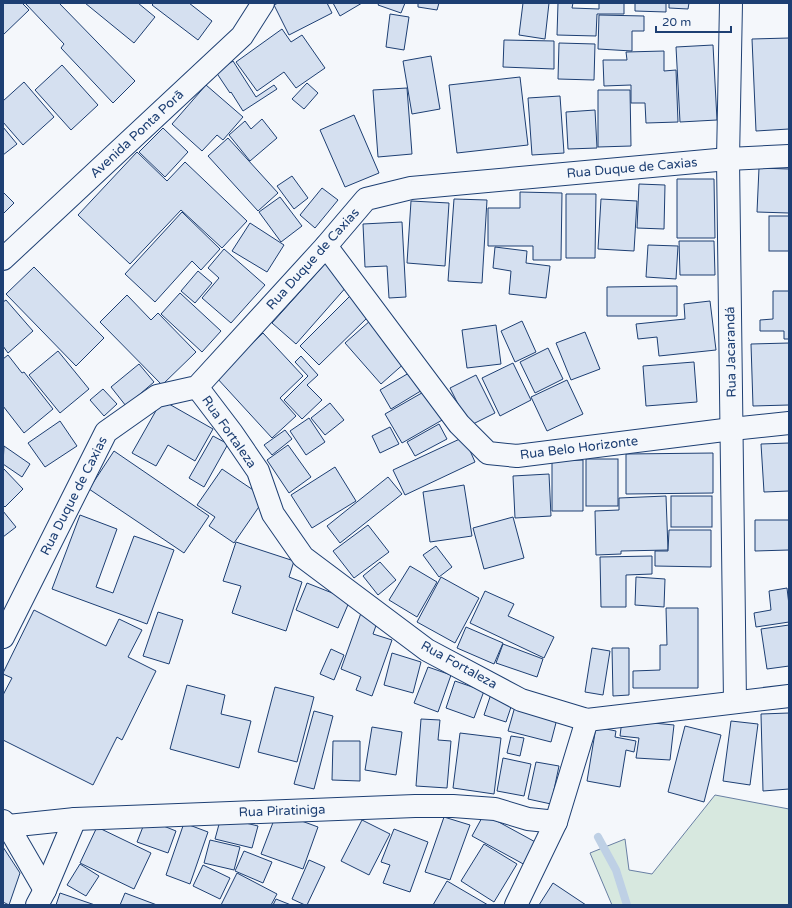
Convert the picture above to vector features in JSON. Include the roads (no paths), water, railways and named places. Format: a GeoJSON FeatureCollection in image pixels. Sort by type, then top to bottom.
{"type":"FeatureCollection","features":[{"type":"Feature","properties":{"kind":"street","name":"Avenida Ponta Porã"},"geometry":{"type":"LineString","coordinates":[[3,259],[242,36],[263,3]]}},
{"type":"Feature","properties":{"kind":"street","name":"Rua Jacarandá"},"geometry":{"type":"LineString","coordinates":[[731,3],[728,159],[735,702]]}},
{"type":"Feature","properties":{"kind":"street","name":"Rua Duque de Caxias"},"geometry":{"type":"LineString","coordinates":[[3,637],[106,432],[157,396],[197,387],[366,200],[411,188],[728,159],[789,156]]}},
{"type":"Feature","properties":{"kind":"street","name":"Rua Belo Horizonte"},"geometry":{"type":"LineString","coordinates":[[326,246],[459,424],[488,453],[517,456],[732,429],[789,424]]}},
{"type":"Feature","properties":{"kind":"street","name":"Rua Fortaleza"},"geometry":{"type":"LineString","coordinates":[[197,387],[232,433],[258,471],[273,514],[303,557],[427,650],[522,700],[587,720],[789,696]]}},
{"type":"Feature","properties":{"kind":"street"},"geometry":{"type":"LineString","coordinates":[[516,905],[556,822],[587,720]]}},
{"type":"Feature","properties":{"kind":"street","name":"Rua Piratiniga"},"geometry":{"type":"LineString","coordinates":[[5,823],[414,806],[453,806],[495,809],[528,819],[556,822]]}},
{"type":"Feature","properties":{"kind":"street"},"geometry":{"type":"LineString","coordinates":[[41,897],[75,819]]}},
{"type":"Feature","properties":{"kind":"street"},"geometry":{"type":"LineString","coordinates":[[5,823],[41,897]]}},
{"type":"Feature","properties":{"kind":"waterway"},"geometry":{"type":"LineString","coordinates":[[598,837],[616,870],[627,905]]}}]}
